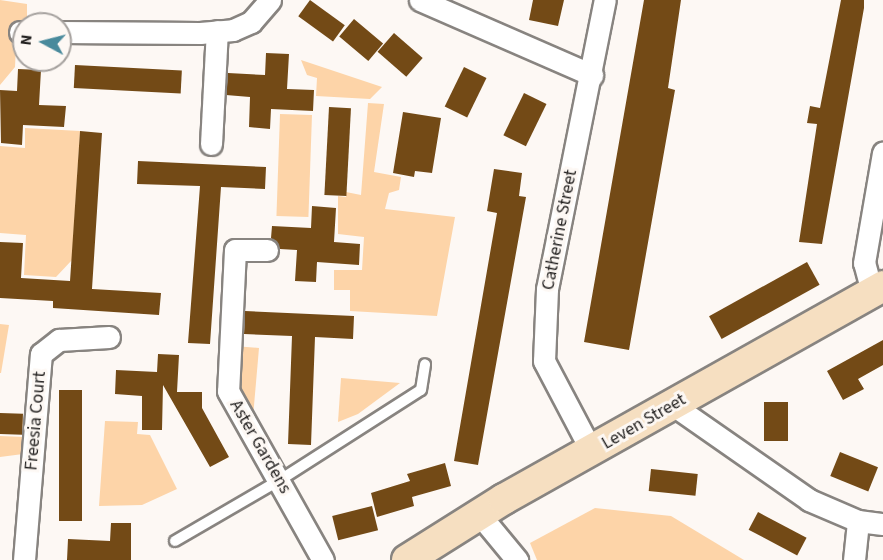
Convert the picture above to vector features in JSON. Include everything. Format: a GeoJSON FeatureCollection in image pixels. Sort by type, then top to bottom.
{"type":"FeatureCollection","features":[{"type":"Feature","properties":{"kind":"street"},"geometry":{"type":"LineString","coordinates":[[72,32],[217,32],[251,22],[270,0]]}},
{"type":"Feature","properties":{"kind":"street"},"geometry":{"type":"LineString","coordinates":[[420,0],[446,5],[592,75]]}},
{"type":"Feature","properties":{"kind":"street","name":"Catherine Street"},"geometry":{"type":"LineString","coordinates":[[592,452],[544,361],[547,289],[592,75],[605,0]]}},
{"type":"Feature","properties":{"kind":"street"},"geometry":{"type":"LineString","coordinates":[[211,144],[217,32]]}},
{"type":"Feature","properties":{"kind":"street"},"geometry":{"type":"LineString","coordinates":[[878,289],[864,263],[883,153]]}},
{"type":"Feature","properties":{"kind":"street","name":"Aster Gardens"},"geometry":{"type":"LineString","coordinates":[[267,250],[235,250],[228,391],[323,560]]}},
{"type":"Feature","properties":{"kind":"street","name":"Leven Street"},"geometry":{"type":"LineString","coordinates":[[407,560],[479,514],[878,289]]}},
{"type":"Feature","properties":{"kind":"street","name":"Freesia Court"},"geometry":{"type":"LineString","coordinates":[[24,560],[41,354],[59,340],[109,338]]}},
{"type":"Feature","properties":{"kind":"street"},"geometry":{"type":"LineString","coordinates":[[673,405],[809,500],[858,521],[883,524]]}},
{"type":"Feature","properties":{"kind":"street"},"geometry":{"type":"LineString","coordinates":[[479,514],[517,560]]}},
{"type":"Feature","properties":{"kind":"street"},"geometry":{"type":"LineString","coordinates":[[854,560],[858,521]]}},
{"type":"Feature","properties":{"kind":"lane"},"geometry":{"type":"LineString","coordinates":[[175,541],[280,480],[421,390],[425,364]]}},
{"type":"Feature","properties":{"kind":"shaded area"},"geometry":{"type":"Polygon","coordinates":[[[0,0],[27,4],[27,12],[12,12],[12,71],[0,85],[0,0]]]}},
{"type":"Feature","properties":{"kind":"shaded area"},"geometry":{"type":"Polygon","coordinates":[[[301,60],[382,87],[370,99],[316,96],[317,78],[307,75],[301,60]]]}},
{"type":"Feature","properties":{"kind":"shaded area"},"geometry":{"type":"Polygon","coordinates":[[[368,103],[384,104],[374,172],[401,177],[399,190],[389,193],[385,209],[455,217],[437,316],[350,311],[350,290],[334,290],[334,270],[362,270],[364,237],[338,234],[338,196],[346,197],[346,192],[361,195],[368,103]]]}},
{"type":"Feature","properties":{"kind":"shaded area"},"geometry":{"type":"Polygon","coordinates":[[[280,114],[312,115],[308,217],[276,216],[280,114]]]}},
{"type":"Feature","properties":{"kind":"shaded area"},"geometry":{"type":"Polygon","coordinates":[[[25,128],[80,131],[72,260],[56,277],[24,275],[26,235],[0,233],[0,146],[25,148],[25,128]]]}},
{"type":"Feature","properties":{"kind":"shaded area"},"geometry":{"type":"Polygon","coordinates":[[[0,324],[9,325],[1,373],[0,373],[0,324]]]}},
{"type":"Feature","properties":{"kind":"shaded area"},"geometry":{"type":"Polygon","coordinates":[[[234,346],[259,348],[253,417],[231,389],[234,346]]]}},
{"type":"Feature","properties":{"kind":"shaded area"},"geometry":{"type":"Polygon","coordinates":[[[341,378],[400,383],[358,414],[338,422],[341,378]]]}},
{"type":"Feature","properties":{"kind":"shaded area"},"geometry":{"type":"Polygon","coordinates":[[[105,421],[138,422],[137,434],[150,435],[177,489],[142,505],[99,506],[105,421]]]}},
{"type":"Feature","properties":{"kind":"shaded area"},"geometry":{"type":"Polygon","coordinates":[[[0,436],[24,437],[23,454],[0,457],[0,436]]]}},
{"type":"Feature","properties":{"kind":"shaded area"},"geometry":{"type":"Polygon","coordinates":[[[595,508],[671,516],[744,560],[537,560],[530,543],[595,508]]]}},
{"type":"Feature","properties":{"kind":"building"},"geometry":{"type":"Polygon","coordinates":[[[310,0],[345,25],[333,41],[298,16],[310,0]]]}},
{"type":"Feature","properties":{"kind":"building"},"geometry":{"type":"Polygon","coordinates":[[[533,0],[564,0],[558,26],[529,20],[533,0]]]}},
{"type":"Feature","properties":{"kind":"building"},"geometry":{"type":"Polygon","coordinates":[[[644,0],[681,0],[668,88],[675,90],[629,350],[584,342],[644,0]]]}},
{"type":"Feature","properties":{"kind":"building"},"geometry":{"type":"Polygon","coordinates":[[[841,0],[864,0],[864,8],[822,244],[799,242],[817,124],[807,123],[810,106],[820,108],[841,0]]]}},
{"type":"Feature","properties":{"kind":"building"},"geometry":{"type":"Polygon","coordinates":[[[354,19],[383,43],[368,61],[339,37],[354,19]]]}},
{"type":"Feature","properties":{"kind":"building"},"geometry":{"type":"Polygon","coordinates":[[[394,33],[423,58],[406,77],[378,52],[394,33]]]}},
{"type":"Feature","properties":{"kind":"building"},"geometry":{"type":"Polygon","coordinates":[[[266,53],[289,54],[287,89],[314,90],[313,111],[271,109],[270,129],[249,127],[250,97],[226,95],[228,73],[265,75],[266,53]]]}},
{"type":"Feature","properties":{"kind":"building"},"geometry":{"type":"Polygon","coordinates":[[[75,65],[182,71],[181,94],[74,88],[75,65]]]}},
{"type":"Feature","properties":{"kind":"building"},"geometry":{"type":"Polygon","coordinates":[[[464,67],[486,78],[467,118],[445,107],[464,67]]]}},
{"type":"Feature","properties":{"kind":"building"},"geometry":{"type":"Polygon","coordinates":[[[18,72],[41,72],[39,105],[66,106],[64,127],[23,125],[22,145],[1,143],[0,90],[17,91],[18,72]]]}},
{"type":"Feature","properties":{"kind":"building"},"geometry":{"type":"Polygon","coordinates":[[[524,93],[546,104],[526,146],[503,135],[524,93]]]}},
{"type":"Feature","properties":{"kind":"building"},"geometry":{"type":"Polygon","coordinates":[[[329,107],[351,108],[346,196],[324,195],[329,107]]]}},
{"type":"Feature","properties":{"kind":"building"},"geometry":{"type":"Polygon","coordinates":[[[403,112],[441,118],[432,173],[415,171],[414,177],[393,173],[403,112]]]}},
{"type":"Feature","properties":{"kind":"building"},"geometry":{"type":"Polygon","coordinates":[[[80,131],[102,133],[92,289],[161,293],[159,315],[53,308],[53,301],[0,298],[0,242],[23,243],[21,278],[70,281],[80,131]]]}},
{"type":"Feature","properties":{"kind":"building"},"geometry":{"type":"Polygon","coordinates":[[[138,161],[266,167],[265,189],[221,187],[210,344],[188,343],[200,186],[137,184],[138,161]]]}},
{"type":"Feature","properties":{"kind":"building"},"geometry":{"type":"Polygon","coordinates":[[[494,169],[522,173],[519,196],[526,197],[478,465],[454,461],[497,213],[487,211],[494,169]]]}},
{"type":"Feature","properties":{"kind":"building"},"geometry":{"type":"Polygon","coordinates":[[[312,206],[336,208],[334,242],[360,244],[359,265],[317,262],[316,282],[295,281],[297,250],[280,249],[271,238],[272,226],[311,228],[312,206]]]}},
{"type":"Feature","properties":{"kind":"building"},"geometry":{"type":"Polygon","coordinates":[[[807,262],[820,285],[722,339],[709,316],[807,262]]]}},
{"type":"Feature","properties":{"kind":"building"},"geometry":{"type":"Polygon","coordinates":[[[245,311],[354,316],[353,339],[315,337],[311,445],[288,444],[292,336],[244,334],[245,311]]]}},
{"type":"Feature","properties":{"kind":"building"},"geometry":{"type":"Polygon","coordinates":[[[883,340],[883,365],[858,379],[864,389],[843,400],[827,371],[883,340]]]}},
{"type":"Feature","properties":{"kind":"building"},"geometry":{"type":"Polygon","coordinates":[[[158,354],[179,355],[177,392],[202,392],[202,408],[229,457],[210,467],[163,385],[162,430],[142,430],[142,396],[115,394],[116,370],[157,372],[158,354]]]}},
{"type":"Feature","properties":{"kind":"building"},"geometry":{"type":"Polygon","coordinates":[[[59,390],[82,390],[82,521],[59,521],[59,390]]]}},
{"type":"Feature","properties":{"kind":"building"},"geometry":{"type":"Polygon","coordinates":[[[764,402],[788,402],[788,441],[764,441],[764,402]]]}},
{"type":"Feature","properties":{"kind":"building"},"geometry":{"type":"Polygon","coordinates":[[[0,413],[23,414],[22,435],[0,434],[0,413]]]}},
{"type":"Feature","properties":{"kind":"building"},"geometry":{"type":"Polygon","coordinates":[[[840,452],[878,467],[868,491],[830,476],[840,452]]]}},
{"type":"Feature","properties":{"kind":"building"},"geometry":{"type":"Polygon","coordinates":[[[445,463],[451,486],[412,497],[414,506],[377,517],[371,493],[410,481],[407,474],[445,463]]]}},
{"type":"Feature","properties":{"kind":"building"},"geometry":{"type":"Polygon","coordinates":[[[651,469],[698,474],[695,496],[649,491],[651,469]]]}},
{"type":"Feature","properties":{"kind":"building"},"geometry":{"type":"Polygon","coordinates":[[[372,506],[378,530],[338,540],[332,516],[372,506]]]}},
{"type":"Feature","properties":{"kind":"building"},"geometry":{"type":"Polygon","coordinates":[[[758,512],[807,538],[797,555],[749,530],[758,512]]]}},
{"type":"Feature","properties":{"kind":"building"},"geometry":{"type":"Polygon","coordinates":[[[111,523],[131,523],[131,560],[67,560],[68,539],[110,541],[111,523]]]}}]}
